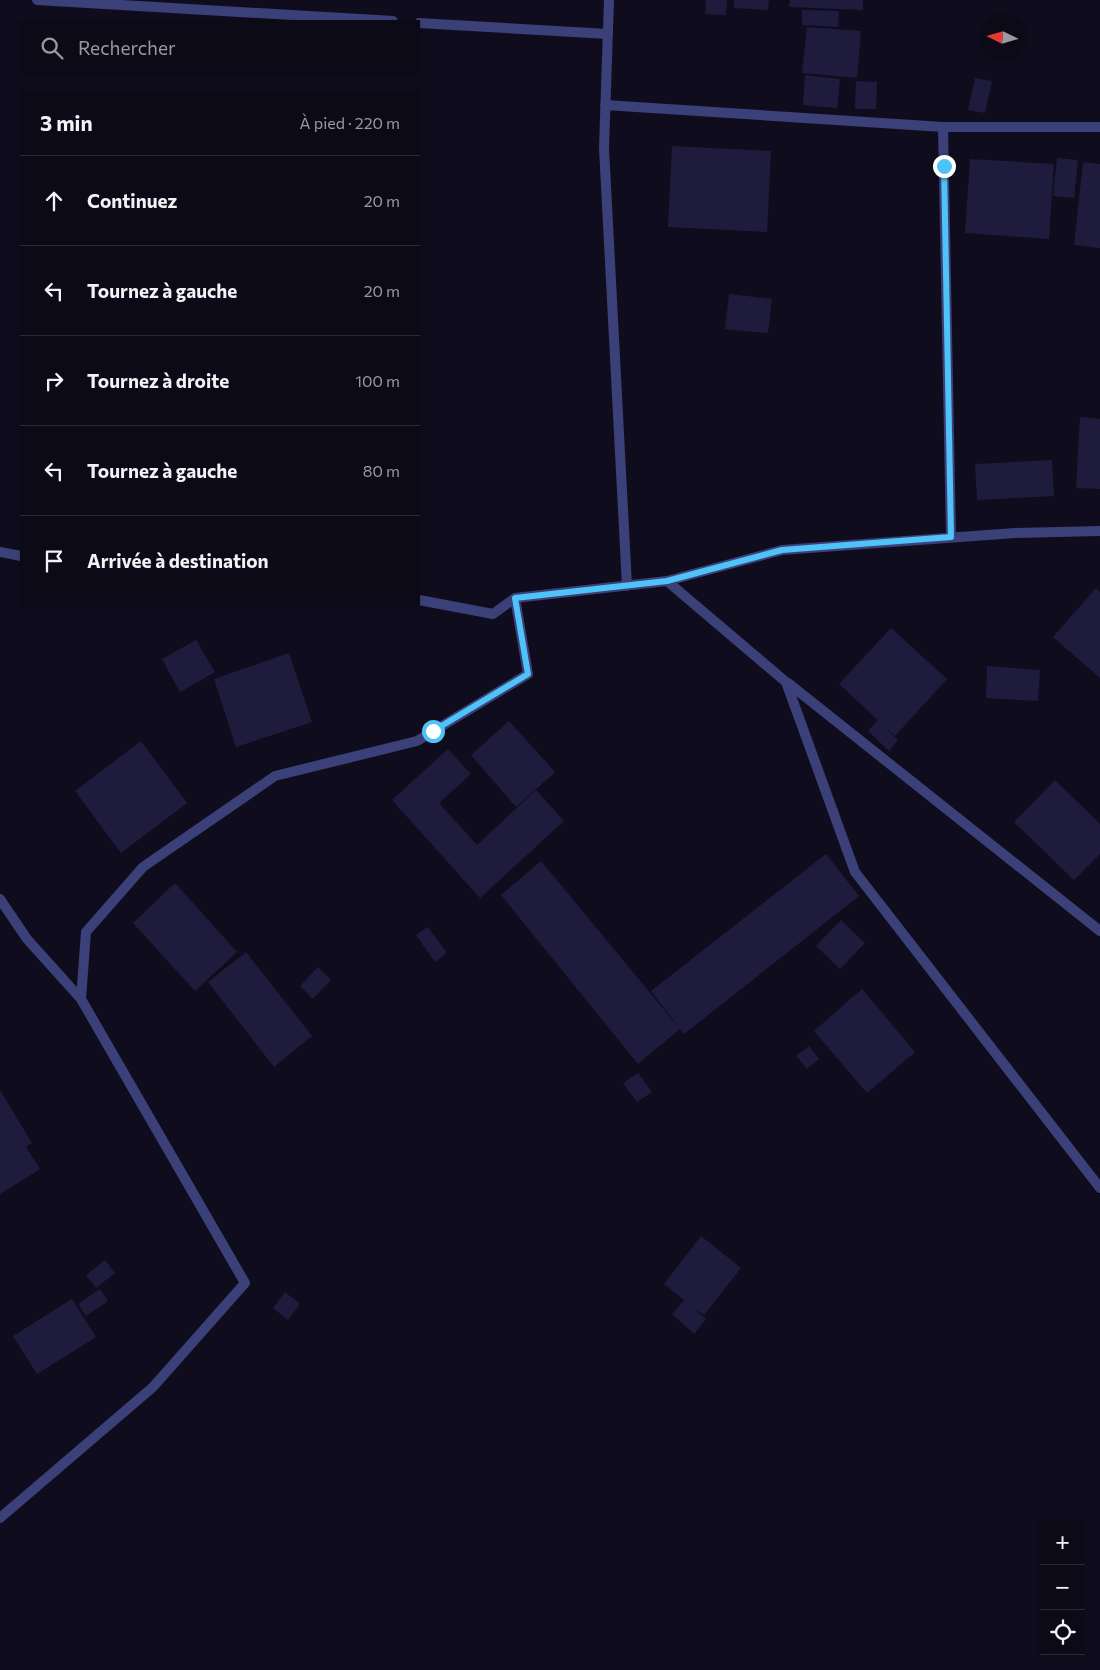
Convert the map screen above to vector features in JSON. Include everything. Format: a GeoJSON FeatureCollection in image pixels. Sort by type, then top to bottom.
{"type":"FeatureCollection","features":[{"type":"Feature","properties":{"kind":"street"},"geometry":{"type":"LineString","coordinates":[[38,0],[375,20]]}},
{"type":"Feature","properties":{"kind":"street"},"geometry":{"type":"LineString","coordinates":[[609,0],[604,148],[627,586]]}},
{"type":"Feature","properties":{"kind":"street"},"geometry":{"type":"LineString","coordinates":[[420,23],[608,34]]}},
{"type":"Feature","properties":{"kind":"street"},"geometry":{"type":"LineString","coordinates":[[605,105],[943,127],[1100,127]]}},
{"type":"Feature","properties":{"kind":"street"},"geometry":{"type":"LineString","coordinates":[[943,127],[951,537]]}},
{"type":"Feature","properties":{"kind":"street"},"geometry":{"type":"LineString","coordinates":[[420,600],[493,614],[515,598],[667,581],[782,550],[1015,533],[1100,531]]}},
{"type":"Feature","properties":{"kind":"street"},"geometry":{"type":"LineString","coordinates":[[0,552],[20,556]]}},
{"type":"Feature","properties":{"kind":"street"},"geometry":{"type":"LineString","coordinates":[[667,581],[786,682],[1100,931]]}},
{"type":"Feature","properties":{"kind":"street"},"geometry":{"type":"LineString","coordinates":[[81,999],[86,932],[143,867],[275,776],[418,741],[528,674],[515,598]]}},
{"type":"Feature","properties":{"kind":"street"},"geometry":{"type":"LineString","coordinates":[[786,682],[855,872],[1100,1188]]}},
{"type":"Feature","properties":{"kind":"street"},"geometry":{"type":"LineString","coordinates":[[0,899],[27,939],[81,999],[245,1283],[153,1387],[0,1518]]}},
{"type":"Feature","properties":{"kind":"building"},"geometry":{"type":"Polygon","coordinates":[[[706,0],[727,0],[726,15],[705,14],[706,0]]]}},
{"type":"Feature","properties":{"kind":"building"},"geometry":{"type":"Polygon","coordinates":[[[734,0],[769,0],[768,10],[734,8],[734,0]]]}},
{"type":"Feature","properties":{"kind":"building"},"geometry":{"type":"Polygon","coordinates":[[[790,0],[863,0],[863,10],[789,7],[790,0]]]}},
{"type":"Feature","properties":{"kind":"building"},"geometry":{"type":"Polygon","coordinates":[[[802,10],[839,11],[838,27],[802,25],[802,10]]]}},
{"type":"Feature","properties":{"kind":"building"},"geometry":{"type":"Polygon","coordinates":[[[807,27],[861,31],[857,78],[802,73],[807,27]]]}},
{"type":"Feature","properties":{"kind":"building"},"geometry":{"type":"Polygon","coordinates":[[[805,75],[840,79],[837,108],[803,105],[805,75]]]}},
{"type":"Feature","properties":{"kind":"building"},"geometry":{"type":"Polygon","coordinates":[[[975,78],[992,81],[985,113],[968,110],[975,78]]]}},
{"type":"Feature","properties":{"kind":"building"},"geometry":{"type":"Polygon","coordinates":[[[856,81],[877,82],[876,109],[855,109],[856,81]]]}},
{"type":"Feature","properties":{"kind":"building"},"geometry":{"type":"Polygon","coordinates":[[[672,146],[771,151],[767,232],[668,227],[672,146]]]}},
{"type":"Feature","properties":{"kind":"building"},"geometry":{"type":"Polygon","coordinates":[[[1057,158],[1078,160],[1074,198],[1053,196],[1057,158]]]}},
{"type":"Feature","properties":{"kind":"building"},"geometry":{"type":"Polygon","coordinates":[[[970,159],[1054,164],[1049,239],[965,233],[970,159]]]}},
{"type":"Feature","properties":{"kind":"building"},"geometry":{"type":"Polygon","coordinates":[[[1083,162],[1100,164],[1100,248],[1074,245],[1083,162]]]}},
{"type":"Feature","properties":{"kind":"building"},"geometry":{"type":"Polygon","coordinates":[[[729,294],[772,299],[768,333],[725,329],[729,294]]]}},
{"type":"Feature","properties":{"kind":"building"},"geometry":{"type":"Polygon","coordinates":[[[1080,417],[1100,419],[1100,489],[1076,488],[1080,417]]]}},
{"type":"Feature","properties":{"kind":"building"},"geometry":{"type":"Polygon","coordinates":[[[1052,460],[1054,496],[977,500],[975,464],[1052,460]]]}},
{"type":"Feature","properties":{"kind":"building"},"geometry":{"type":"Polygon","coordinates":[[[1096,588],[1100,592],[1100,678],[1053,637],[1096,588]]]}},
{"type":"Feature","properties":{"kind":"building"},"geometry":{"type":"Polygon","coordinates":[[[891,628],[947,679],[895,736],[881,724],[898,740],[889,751],[868,731],[878,720],[839,684],[891,628]]]}},
{"type":"Feature","properties":{"kind":"building"},"geometry":{"type":"Polygon","coordinates":[[[196,640],[215,672],[180,692],[162,659],[196,640]]]}},
{"type":"Feature","properties":{"kind":"building"},"geometry":{"type":"Polygon","coordinates":[[[289,653],[312,722],[236,747],[214,679],[289,653]]]}},
{"type":"Feature","properties":{"kind":"building"},"geometry":{"type":"Polygon","coordinates":[[[987,666],[1040,670],[1038,701],[986,698],[987,666]]]}},
{"type":"Feature","properties":{"kind":"building"},"geometry":{"type":"Polygon","coordinates":[[[509,721],[555,772],[516,807],[471,755],[509,721]]]}},
{"type":"Feature","properties":{"kind":"building"},"geometry":{"type":"Polygon","coordinates":[[[141,741],[187,803],[121,853],[75,791],[141,741]]]}},
{"type":"Feature","properties":{"kind":"building"},"geometry":{"type":"Polygon","coordinates":[[[448,749],[471,774],[439,803],[477,845],[536,790],[564,821],[480,898],[392,800],[448,749]]]}},
{"type":"Feature","properties":{"kind":"building"},"geometry":{"type":"Polygon","coordinates":[[[1055,780],[1100,824],[1100,854],[1074,880],[1014,822],[1055,780]]]}},
{"type":"Feature","properties":{"kind":"building"},"geometry":{"type":"Polygon","coordinates":[[[826,854],[859,896],[684,1034],[651,991],[826,854]]]}},
{"type":"Feature","properties":{"kind":"building"},"geometry":{"type":"Polygon","coordinates":[[[541,861],[680,1029],[638,1064],[501,895],[541,861]]]}},
{"type":"Feature","properties":{"kind":"building"},"geometry":{"type":"Polygon","coordinates":[[[175,883],[237,952],[195,991],[133,923],[175,883]]]}},
{"type":"Feature","properties":{"kind":"building"},"geometry":{"type":"Polygon","coordinates":[[[841,920],[865,943],[840,969],[816,946],[841,920]]]}},
{"type":"Feature","properties":{"kind":"building"},"geometry":{"type":"Polygon","coordinates":[[[428,927],[447,953],[435,962],[416,935],[428,927]]]}},
{"type":"Feature","properties":{"kind":"building"},"geometry":{"type":"Polygon","coordinates":[[[246,952],[312,1036],[274,1067],[208,982],[246,952]]]}},
{"type":"Feature","properties":{"kind":"building"},"geometry":{"type":"Polygon","coordinates":[[[318,967],[331,980],[313,999],[300,986],[318,967]]]}},
{"type":"Feature","properties":{"kind":"building"},"geometry":{"type":"Polygon","coordinates":[[[862,989],[915,1052],[867,1093],[814,1031],[862,989]]]}},
{"type":"Feature","properties":{"kind":"building"},"geometry":{"type":"Polygon","coordinates":[[[809,1046],[819,1059],[807,1069],[796,1056],[809,1046]]]}},
{"type":"Feature","properties":{"kind":"building"},"geometry":{"type":"Polygon","coordinates":[[[638,1073],[652,1092],[637,1102],[623,1083],[638,1073]]]}},
{"type":"Feature","properties":{"kind":"building"},"geometry":{"type":"Polygon","coordinates":[[[0,1090],[32,1143],[26,1147],[40,1169],[0,1194],[0,1090]]]}},
{"type":"Feature","properties":{"kind":"building"},"geometry":{"type":"Polygon","coordinates":[[[701,1236],[741,1268],[704,1315],[693,1308],[706,1319],[694,1334],[672,1314],[684,1300],[664,1284],[701,1236]]]}},
{"type":"Feature","properties":{"kind":"building"},"geometry":{"type":"Polygon","coordinates":[[[105,1260],[115,1273],[96,1288],[86,1275],[105,1260]]]}},
{"type":"Feature","properties":{"kind":"building"},"geometry":{"type":"Polygon","coordinates":[[[100,1289],[108,1301],[86,1316],[78,1304],[100,1289]]]}},
{"type":"Feature","properties":{"kind":"building"},"geometry":{"type":"Polygon","coordinates":[[[285,1292],[300,1304],[288,1320],[273,1308],[285,1292]]]}},
{"type":"Feature","properties":{"kind":"building"},"geometry":{"type":"Polygon","coordinates":[[[72,1299],[96,1337],[37,1374],[13,1336],[72,1299]]]}},
{"type":"Feature","properties":{"kind":"route"},"geometry":{"type":"LineString","coordinates":[[433,731],[528,674],[515,598],[667,581],[782,550],[951,537],[944,166]]}}]}
